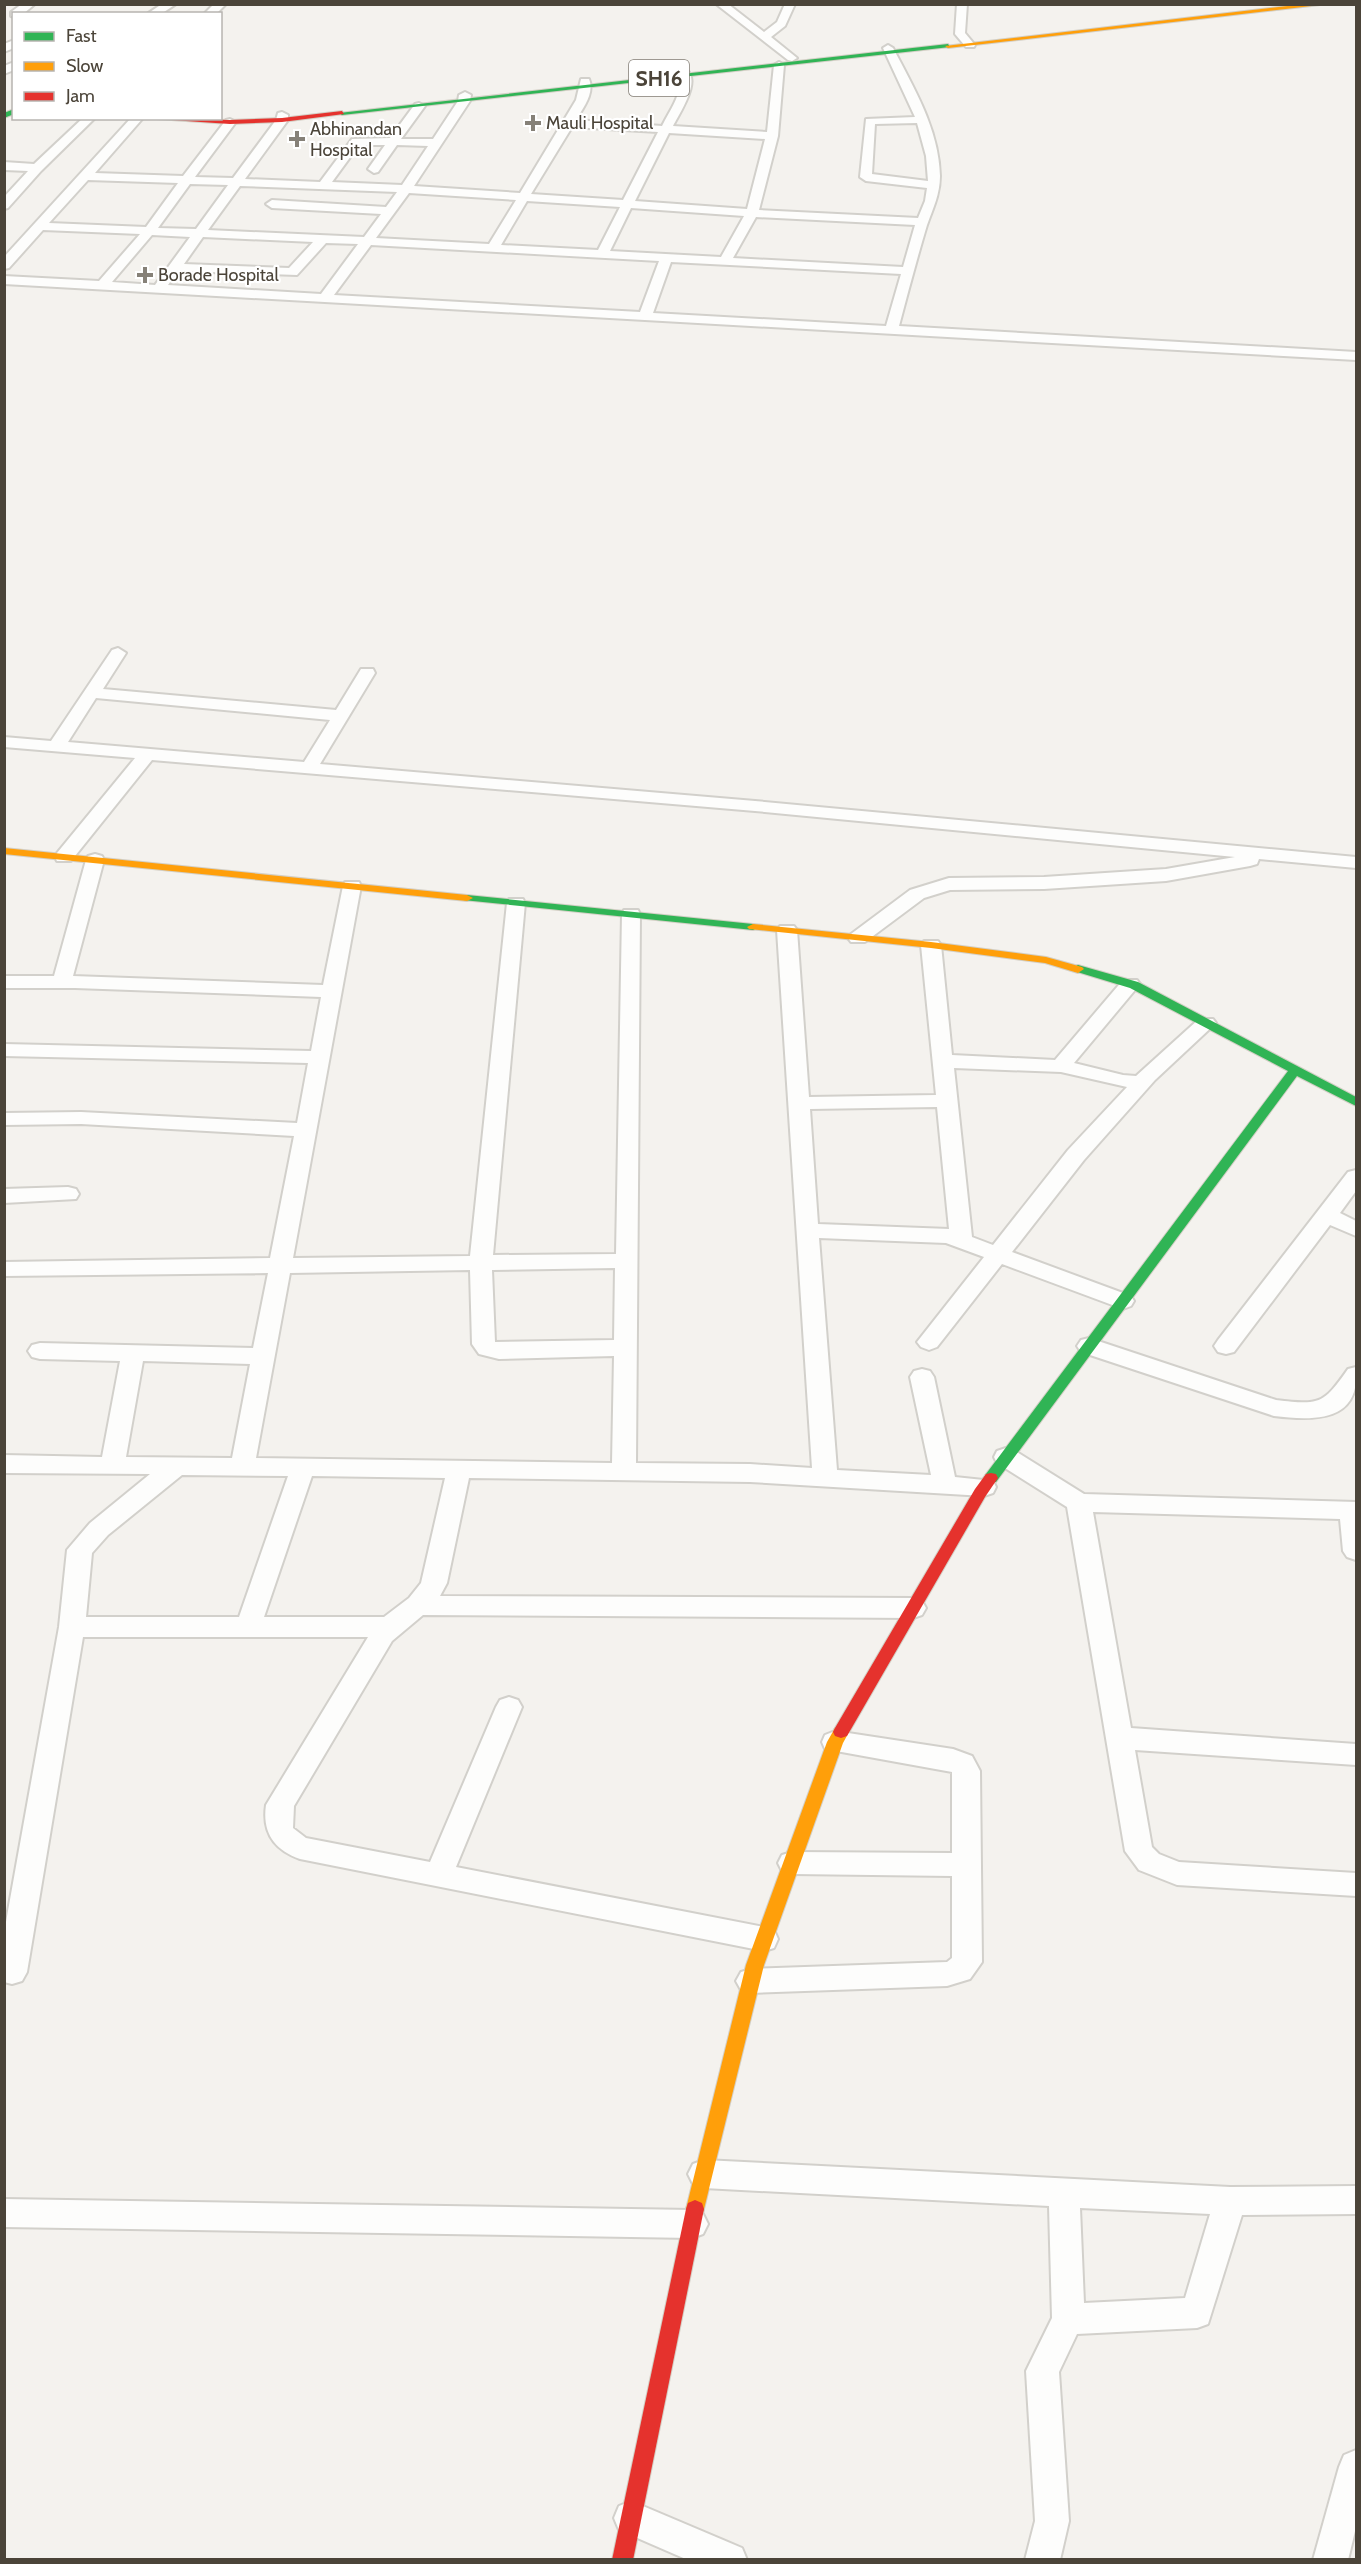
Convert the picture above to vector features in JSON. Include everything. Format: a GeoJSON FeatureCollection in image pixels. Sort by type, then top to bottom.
{"type":"FeatureCollection","features":[{"type":"Feature","properties":{"kind":"street"},"geometry":{"type":"LineString","coordinates":[[156,12],[171,4]]}},
{"type":"Feature","properties":{"kind":"street"},"geometry":{"type":"LineString","coordinates":[[721,4],[792,58]]}},
{"type":"Feature","properties":{"kind":"street"},"geometry":{"type":"LineString","coordinates":[[764,37],[781,24],[790,4]]}},
{"type":"Feature","properties":{"kind":"street"},"geometry":{"type":"LineString","coordinates":[[962,4],[960,30],[966,42]]}},
{"type":"Feature","properties":{"kind":"street","name":"SH16"},"geometry":{"type":"LineString","coordinates":[[683,73],[778,65],[966,42],[1149,26],[1173,21],[1326,4]]}},
{"type":"Feature","properties":{"kind":"street"},"geometry":{"type":"LineString","coordinates":[[890,51],[922,120],[934,168],[928,213],[922,222],[891,330]]}},
{"type":"Feature","properties":{"kind":"street","name":"SH16"},"geometry":{"type":"LineString","coordinates":[[282,117],[683,73],[792,58],[890,51]]}},
{"type":"Feature","properties":{"kind":"street"},"geometry":{"type":"LineString","coordinates":[[725,261],[753,213],[772,136],[778,65]]}},
{"type":"Feature","properties":{"kind":"street"},"geometry":{"type":"LineString","coordinates":[[602,254],[686,89],[683,73]]}},
{"type":"Feature","properties":{"kind":"street"},"geometry":{"type":"LineString","coordinates":[[493,248],[569,123],[582,100],[586,84]]}},
{"type":"Feature","properties":{"kind":"street"},"geometry":{"type":"LineString","coordinates":[[325,298],[406,189],[464,98]]}},
{"type":"Feature","properties":{"kind":"street","name":"SH16"},"geometry":{"type":"LineString","coordinates":[[225,119],[282,117],[419,106],[464,98]]}},
{"type":"Feature","properties":{"kind":"street"},"geometry":{"type":"LineString","coordinates":[[374,169],[419,106]]}},
{"type":"Feature","properties":{"kind":"street"},"geometry":{"type":"LineString","coordinates":[[160,287],[282,117]]}},
{"type":"Feature","properties":{"kind":"street"},"geometry":{"type":"LineString","coordinates":[[104,285],[148,231],[225,119]]}},
{"type":"Feature","properties":{"kind":"street"},"geometry":{"type":"LineString","coordinates":[[4,205],[37,168],[88,120]]}},
{"type":"Feature","properties":{"kind":"street"},"geometry":{"type":"LineString","coordinates":[[4,265],[136,120]]}},
{"type":"Feature","properties":{"kind":"street"},"geometry":{"type":"LineString","coordinates":[[922,120],[870,121],[866,177],[933,185]]}},
{"type":"Feature","properties":{"kind":"street"},"geometry":{"type":"LineString","coordinates":[[569,123],[772,136]]}},
{"type":"Feature","properties":{"kind":"street"},"geometry":{"type":"LineString","coordinates":[[323,186],[354,142],[436,143]]}},
{"type":"Feature","properties":{"kind":"street"},"geometry":{"type":"LineString","coordinates":[[4,166],[37,168]]}},
{"type":"Feature","properties":{"kind":"street"},"geometry":{"type":"LineString","coordinates":[[87,176],[406,189],[753,213],[922,222]]}},
{"type":"Feature","properties":{"kind":"street"},"geometry":{"type":"LineString","coordinates":[[250,236],[285,184]]}},
{"type":"Feature","properties":{"kind":"street"},"geometry":{"type":"LineString","coordinates":[[266,212],[390,211]]}},
{"type":"Feature","properties":{"kind":"street"},"geometry":{"type":"LineString","coordinates":[[39,226],[369,241],[907,271]]}},
{"type":"Feature","properties":{"kind":"street"},"geometry":{"type":"LineString","coordinates":[[175,267],[292,272],[323,239]]}},
{"type":"Feature","properties":{"kind":"street"},"geometry":{"type":"LineString","coordinates":[[645,316],[666,258]]}},
{"type":"Feature","properties":{"kind":"street"},"geometry":{"type":"LineString","coordinates":[[4,280],[1356,356]]}},
{"type":"Feature","properties":{"kind":"street"},"geometry":{"type":"LineString","coordinates":[[56,747],[118,653]]}},
{"type":"Feature","properties":{"kind":"street"},"geometry":{"type":"LineString","coordinates":[[309,768],[367,673]]}},
{"type":"Feature","properties":{"kind":"street"},"geometry":{"type":"LineString","coordinates":[[92,693],[341,716]]}},
{"type":"Feature","properties":{"kind":"street"},"geometry":{"type":"LineString","coordinates":[[4,742],[766,807],[1356,863]]}},
{"type":"Feature","properties":{"kind":"street"},"geometry":{"type":"LineString","coordinates":[[64,857],[147,755]]}},
{"type":"Feature","properties":{"kind":"street"},"geometry":{"type":"LineString","coordinates":[[4,851],[931,945],[1046,960],[1130,984],[1356,1102]]}},
{"type":"Feature","properties":{"kind":"street"},"geometry":{"type":"LineString","coordinates":[[858,938],[917,894],[949,884],[1044,883],[1166,875],[1275,855]]}},
{"type":"Feature","properties":{"kind":"street"},"geometry":{"type":"LineString","coordinates":[[62,981],[95,860]]}},
{"type":"Feature","properties":{"kind":"street"},"geometry":{"type":"LineString","coordinates":[[242,1467],[352,886]]}},
{"type":"Feature","properties":{"kind":"street"},"geometry":{"type":"LineString","coordinates":[[516,903],[481,1262],[484,1344],[487,1348],[499,1352],[627,1348]]}},
{"type":"Feature","properties":{"kind":"street"},"geometry":{"type":"LineString","coordinates":[[624,1472],[631,914]]}},
{"type":"Feature","properties":{"kind":"street"},"geometry":{"type":"LineString","coordinates":[[787,930],[825,1478]]}},
{"type":"Feature","properties":{"kind":"street"},"geometry":{"type":"LineString","coordinates":[[931,945],[962,1240]]}},
{"type":"Feature","properties":{"kind":"street"},"geometry":{"type":"LineString","coordinates":[[4,982],[62,981],[332,991]]}},
{"type":"Feature","properties":{"kind":"street"},"geometry":{"type":"LineString","coordinates":[[1061,1066],[1130,984]]}},
{"type":"Feature","properties":{"kind":"street"},"geometry":{"type":"LineString","coordinates":[[929,1342],[1076,1155],[1146,1080],[1206,1023]]}},
{"type":"Feature","properties":{"kind":"street"},"geometry":{"type":"LineString","coordinates":[[4,1050],[320,1057]]}},
{"type":"Feature","properties":{"kind":"street"},"geometry":{"type":"LineString","coordinates":[[943,1061],[1061,1066],[1123,1082],[1133,1083],[1146,1080]]}},
{"type":"Feature","properties":{"kind":"street"},"geometry":{"type":"LineString","coordinates":[[622,2559],[692,2224],[751,1981],[835,1742],[984,1487],[1295,1070]]}},
{"type":"Feature","properties":{"kind":"street"},"geometry":{"type":"LineString","coordinates":[[799,1103],[947,1101]]}},
{"type":"Feature","properties":{"kind":"street"},"geometry":{"type":"LineString","coordinates":[[4,1119],[81,1118],[306,1130]]}},
{"type":"Feature","properties":{"kind":"street"},"geometry":{"type":"LineString","coordinates":[[1226,1346],[1356,1177]]}},
{"type":"Feature","properties":{"kind":"street"},"geometry":{"type":"LineString","coordinates":[[4,1196],[68,1194]]}},
{"type":"Feature","properties":{"kind":"street"},"geometry":{"type":"LineString","coordinates":[[1327,1215],[1356,1229]]}},
{"type":"Feature","properties":{"kind":"street"},"geometry":{"type":"LineString","coordinates":[[808,1231],[935,1234],[962,1240],[1123,1301]]}},
{"type":"Feature","properties":{"kind":"street"},"geometry":{"type":"LineString","coordinates":[[4,1269],[627,1261]]}},
{"type":"Feature","properties":{"kind":"street"},"geometry":{"type":"LineString","coordinates":[[1089,1346],[1274,1408],[1297,1411],[1318,1409],[1335,1402],[1356,1375]]}},
{"type":"Feature","properties":{"kind":"street"},"geometry":{"type":"LineString","coordinates":[[40,1351],[263,1356]]}},
{"type":"Feature","properties":{"kind":"street"},"geometry":{"type":"LineString","coordinates":[[112,1466],[133,1353]]}},
{"type":"Feature","properties":{"kind":"street"},"geometry":{"type":"LineString","coordinates":[[921,1377],[945,1485]]}},
{"type":"Feature","properties":{"kind":"street"},"geometry":{"type":"LineString","coordinates":[[1006,1458],[1079,1503],[1354,1511],[1356,1551]]}},
{"type":"Feature","properties":{"kind":"street"},"geometry":{"type":"LineString","coordinates":[[4,1464],[750,1473],[984,1487]]}},
{"type":"Feature","properties":{"kind":"street"},"geometry":{"type":"LineString","coordinates":[[12,1972],[72,1627],[80,1550],[99,1529],[175,1467]]}},
{"type":"Feature","properties":{"kind":"street"},"geometry":{"type":"LineString","coordinates":[[248,1627],[303,1468]]}},
{"type":"Feature","properties":{"kind":"street"},"geometry":{"type":"LineString","coordinates":[[459,1470],[434,1583],[429,1594],[419,1605],[389,1627],[280,1805],[277,1823],[285,1839],[300,1848],[764,1939]]}},
{"type":"Feature","properties":{"kind":"street"},"geometry":{"type":"LineString","coordinates":[[1079,1503],[1139,1851],[1149,1862],[1178,1873],[1356,1885]]}},
{"type":"Feature","properties":{"kind":"street"},"geometry":{"type":"LineString","coordinates":[[419,1605],[913,1608]]}},
{"type":"Feature","properties":{"kind":"street"},"geometry":{"type":"LineString","coordinates":[[72,1627],[389,1627]]}},
{"type":"Feature","properties":{"kind":"street"},"geometry":{"type":"LineString","coordinates":[[439,1875],[508,1707]]}},
{"type":"Feature","properties":{"kind":"street"},"geometry":{"type":"LineString","coordinates":[[1119,1738],[1356,1754]]}},
{"type":"Feature","properties":{"kind":"street"},"geometry":{"type":"LineString","coordinates":[[751,1981],[947,1974],[960,1970],[967,1962],[966,1771],[962,1764],[953,1760],[835,1742]]}},
{"type":"Feature","properties":{"kind":"street"},"geometry":{"type":"LineString","coordinates":[[792,1863],[966,1865]]}},
{"type":"Feature","properties":{"kind":"street"},"geometry":{"type":"LineString","coordinates":[[704,2174],[1230,2201],[1356,2200]]}},
{"type":"Feature","properties":{"kind":"street"},"geometry":{"type":"LineString","coordinates":[[1042,2559],[1052,2521],[1042,2371],[1068,2319],[1064,2193]]}},
{"type":"Feature","properties":{"kind":"street"},"geometry":{"type":"LineString","coordinates":[[1068,2319],[1197,2313],[1230,2201]]}},
{"type":"Feature","properties":{"kind":"street"},"geometry":{"type":"LineString","coordinates":[[4,2213],[692,2224]]}},
{"type":"Feature","properties":{"kind":"street"},"geometry":{"type":"LineString","coordinates":[[1330,2559],[1356,2468]]}},
{"type":"Feature","properties":{"kind":"street"},"geometry":{"type":"LineString","coordinates":[[631,2518],[730,2559]]}},
{"type":"Feature","properties":{"kind":"traffic: fast"},"geometry":{"type":"LineString","coordinates":[[342,113],[948,46]]}},
{"type":"Feature","properties":{"kind":"traffic: fast"},"geometry":{"type":"LineString","coordinates":[[4,116],[12,112]]}},
{"type":"Feature","properties":{"kind":"traffic: fast"},"geometry":{"type":"LineString","coordinates":[[467,898],[753,927]]}},
{"type":"Feature","properties":{"kind":"traffic: fast"},"geometry":{"type":"LineString","coordinates":[[1078,969],[1134,985],[1356,1102]]}},
{"type":"Feature","properties":{"kind":"traffic: fast"},"geometry":{"type":"LineString","coordinates":[[991,1478],[1295,1070]]}},
{"type":"Feature","properties":{"kind":"traffic: slow"},"geometry":{"type":"LineString","coordinates":[[948,46],[1326,4]]}},
{"type":"Feature","properties":{"kind":"traffic: slow"},"geometry":{"type":"LineString","coordinates":[[4,851],[467,898]]}},
{"type":"Feature","properties":{"kind":"traffic: slow"},"geometry":{"type":"LineString","coordinates":[[753,927],[931,945],[1046,960],[1078,969]]}},
{"type":"Feature","properties":{"kind":"traffic: slow"},"geometry":{"type":"LineString","coordinates":[[695,2209],[755,1965],[835,1742],[841,1732]]}},
{"type":"Feature","properties":{"kind":"traffic: jam"},"geometry":{"type":"LineString","coordinates":[[188,120],[230,122],[282,120],[342,113]]}},
{"type":"Feature","properties":{"kind":"traffic: jam"},"geometry":{"type":"LineString","coordinates":[[841,1732],[980,1493],[991,1478]]}},
{"type":"Feature","properties":{"kind":"traffic: jam"},"geometry":{"type":"LineString","coordinates":[[622,2560],[695,2209]]}},
{"type":"Feature","properties":{"kind":"place","name":"Mauli Hospital"},"geometry":{"type":"Point","coordinates":[533,123]}},
{"type":"Feature","properties":{"kind":"place","name":"Abhinandan Hospital"},"geometry":{"type":"Point","coordinates":[297,139]}},
{"type":"Feature","properties":{"kind":"place","name":"Borade Hospital"},"geometry":{"type":"Point","coordinates":[145,275]}}]}
